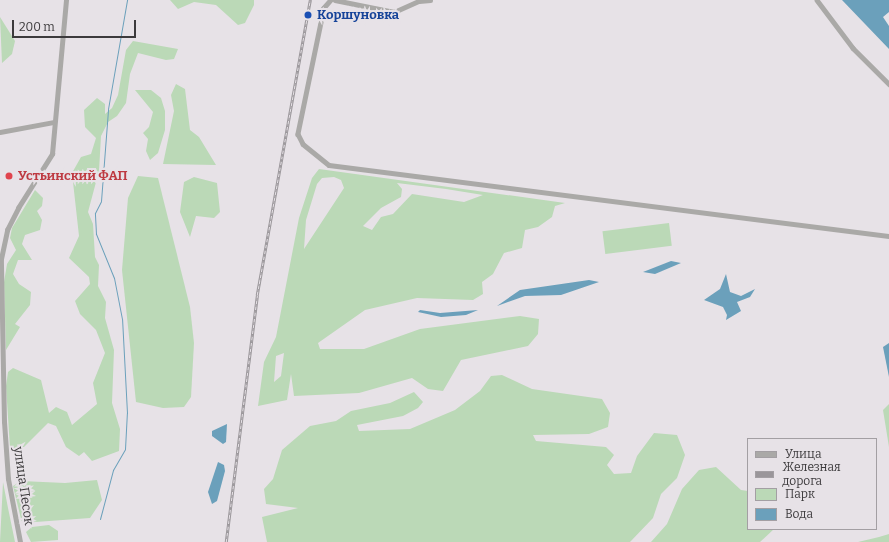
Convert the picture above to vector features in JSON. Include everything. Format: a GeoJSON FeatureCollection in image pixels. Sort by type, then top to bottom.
{"type":"FeatureCollection","features":[{"type":"Feature","properties":{"kind":"street","name":"улица Песок"},"geometry":{"type":"LineString","coordinates":[[20,542],[8,479],[2,433],[1,299],[3,242],[18,208],[48,165],[54,122],[66,0]]}},
{"type":"Feature","properties":{"kind":"street"},"geometry":{"type":"LineString","coordinates":[[330,0],[324,8],[298,134],[304,144],[330,165],[889,236]]}},
{"type":"Feature","properties":{"kind":"street"},"geometry":{"type":"LineString","coordinates":[[335,0],[394,12],[419,1],[430,0]]}},
{"type":"Feature","properties":{"kind":"street"},"geometry":{"type":"LineString","coordinates":[[817,0],[853,48],[889,84]]}},
{"type":"Feature","properties":{"kind":"street"},"geometry":{"type":"LineString","coordinates":[[0,132],[54,122]]}},
{"type":"Feature","properties":{"kind":"green space"},"geometry":{"type":"Polygon","coordinates":[[[170,0],[254,0],[254,5],[245,23],[238,25],[216,5],[194,2],[178,9],[170,0]]]}},
{"type":"Feature","properties":{"kind":"green space"},"geometry":{"type":"Polygon","coordinates":[[[0,17],[15,41],[12,54],[2,63],[0,17]]]}},
{"type":"Feature","properties":{"kind":"green space"},"geometry":{"type":"Polygon","coordinates":[[[133,41],[178,49],[174,59],[166,60],[138,53],[130,74],[126,103],[117,116],[108,122],[101,136],[99,171],[88,212],[93,224],[95,257],[99,265],[98,286],[106,302],[105,318],[114,350],[112,403],[120,429],[119,451],[92,461],[84,452],[79,456],[66,447],[56,426],[48,423],[24,447],[14,451],[10,448],[6,386],[8,372],[13,368],[41,380],[49,413],[56,407],[67,412],[72,425],[97,404],[93,383],[105,353],[96,330],[80,314],[75,301],[90,284],[89,277],[69,258],[79,236],[72,173],[81,157],[91,154],[96,138],[85,127],[84,110],[97,98],[105,104],[105,114],[112,108],[118,95],[126,50],[133,41]]]}},
{"type":"Feature","properties":{"kind":"green space"},"geometry":{"type":"Polygon","coordinates":[[[176,84],[185,89],[190,130],[199,137],[216,165],[163,164],[174,111],[171,95],[176,84]]]}},
{"type":"Feature","properties":{"kind":"green space"},"geometry":{"type":"Polygon","coordinates":[[[135,90],[151,90],[161,98],[165,111],[165,130],[158,153],[150,160],[146,151],[148,139],[143,133],[149,127],[153,112],[135,90]]]}},
{"type":"Feature","properties":{"kind":"green space"},"geometry":{"type":"Polygon","coordinates":[[[319,169],[565,203],[555,206],[552,217],[538,227],[525,230],[522,248],[504,253],[493,274],[482,282],[483,294],[473,300],[417,298],[365,310],[318,343],[320,349],[364,349],[420,329],[520,316],[539,319],[538,334],[528,346],[461,360],[443,391],[428,389],[412,378],[359,393],[294,396],[291,374],[287,400],[258,406],[264,362],[276,337],[299,218],[312,178],[319,169]],[[334,177],[322,178],[317,184],[306,220],[304,249],[344,188],[341,180],[334,177]],[[397,183],[402,189],[401,197],[381,208],[363,226],[372,230],[381,217],[393,214],[412,194],[464,202],[483,195],[446,189],[397,183]],[[284,353],[276,356],[274,382],[281,376],[284,353]]]}},
{"type":"Feature","properties":{"kind":"green space"},"geometry":{"type":"Polygon","coordinates":[[[138,176],[158,178],[190,307],[194,343],[191,397],[184,407],[163,408],[136,402],[122,270],[128,198],[138,176]]]}},
{"type":"Feature","properties":{"kind":"green space"},"geometry":{"type":"Polygon","coordinates":[[[194,177],[217,183],[220,212],[214,218],[196,216],[190,237],[180,212],[184,182],[194,177]]]}},
{"type":"Feature","properties":{"kind":"green space"},"geometry":{"type":"Polygon","coordinates":[[[35,190],[43,198],[42,206],[37,211],[42,220],[40,230],[25,235],[22,244],[32,260],[18,260],[13,274],[19,284],[31,292],[30,305],[15,324],[20,327],[6,350],[4,282],[7,264],[16,250],[10,238],[12,228],[35,190]]]}},
{"type":"Feature","properties":{"kind":"green space"},"geometry":{"type":"Polygon","coordinates":[[[669,223],[672,246],[605,254],[602,231],[669,223]]]}},
{"type":"Feature","properties":{"kind":"green space"},"geometry":{"type":"Polygon","coordinates":[[[502,375],[532,389],[602,399],[610,413],[608,427],[589,434],[533,435],[536,441],[606,447],[614,455],[607,465],[614,474],[631,473],[637,456],[654,433],[677,435],[685,455],[677,478],[661,494],[653,518],[630,542],[267,542],[262,517],[298,508],[266,504],[264,489],[273,479],[282,450],[310,426],[336,421],[351,411],[390,403],[414,392],[423,402],[418,408],[403,416],[357,425],[359,431],[410,429],[455,410],[480,391],[491,376],[502,375]]]}},
{"type":"Feature","properties":{"kind":"green space"},"geometry":{"type":"Polygon","coordinates":[[[889,404],[889,447],[883,410],[889,404]]]}},
{"type":"Feature","properties":{"kind":"green space"},"geometry":{"type":"Polygon","coordinates":[[[716,467],[741,490],[747,491],[747,530],[773,530],[760,542],[651,542],[667,524],[682,489],[699,470],[716,467]]]}},
{"type":"Feature","properties":{"kind":"green space"},"geometry":{"type":"Polygon","coordinates":[[[97,480],[102,500],[90,518],[22,523],[13,486],[21,481],[65,483],[97,480]]]}},
{"type":"Feature","properties":{"kind":"green space"},"geometry":{"type":"Polygon","coordinates":[[[3,482],[8,508],[15,542],[0,542],[3,482]]]}},
{"type":"Feature","properties":{"kind":"green space"},"geometry":{"type":"Polygon","coordinates":[[[49,525],[58,531],[58,540],[31,542],[26,532],[32,527],[49,525]]]}},
{"type":"Feature","properties":{"kind":"green space"},"geometry":{"type":"Polygon","coordinates":[[[889,534],[889,542],[858,542],[879,537],[889,534]]]}},
{"type":"Feature","properties":{"kind":"water"},"geometry":{"type":"Polygon","coordinates":[[[842,0],[889,0],[889,12],[883,17],[889,26],[889,49],[842,0]]]}},
{"type":"Feature","properties":{"kind":"water"},"geometry":{"type":"Polygon","coordinates":[[[671,261],[681,263],[655,274],[643,272],[671,261]]]}},
{"type":"Feature","properties":{"kind":"water"},"geometry":{"type":"Polygon","coordinates":[[[726,274],[730,292],[741,296],[755,289],[750,297],[737,302],[741,311],[726,320],[727,315],[723,307],[704,300],[720,289],[726,274]]]}},
{"type":"Feature","properties":{"kind":"water"},"geometry":{"type":"Polygon","coordinates":[[[589,280],[599,282],[561,295],[525,296],[497,306],[520,290],[589,280]]]}},
{"type":"Feature","properties":{"kind":"water"},"geometry":{"type":"Polygon","coordinates":[[[420,310],[440,313],[478,310],[466,315],[441,317],[418,312],[420,310]]]}},
{"type":"Feature","properties":{"kind":"water"},"geometry":{"type":"Polygon","coordinates":[[[889,343],[889,377],[883,347],[889,343]]]}},
{"type":"Feature","properties":{"kind":"water"},"geometry":{"type":"Polygon","coordinates":[[[227,424],[226,442],[223,444],[212,436],[212,431],[227,424]]]}},
{"type":"Feature","properties":{"kind":"water"},"geometry":{"type":"Polygon","coordinates":[[[218,462],[224,465],[225,471],[217,501],[212,504],[208,492],[218,462]]]}},
{"type":"Feature","properties":{"kind":"waterway"},"geometry":{"type":"LineString","coordinates":[[100,519],[113,470],[125,449],[127,413],[122,319],[114,278],[96,234],[95,213],[101,201],[108,109],[127,0]]}},
{"type":"Feature","properties":{"kind":"railway"},"geometry":{"type":"LineString","coordinates":[[226,542],[257,295],[310,0]]}},
{"type":"Feature","properties":{"kind":"place","name":"Коршуновка"},"geometry":{"type":"Point","coordinates":[308,15]}},
{"type":"Feature","properties":{"kind":"place","name":"Устьинский ФАП"},"geometry":{"type":"Point","coordinates":[9,176]}}]}
